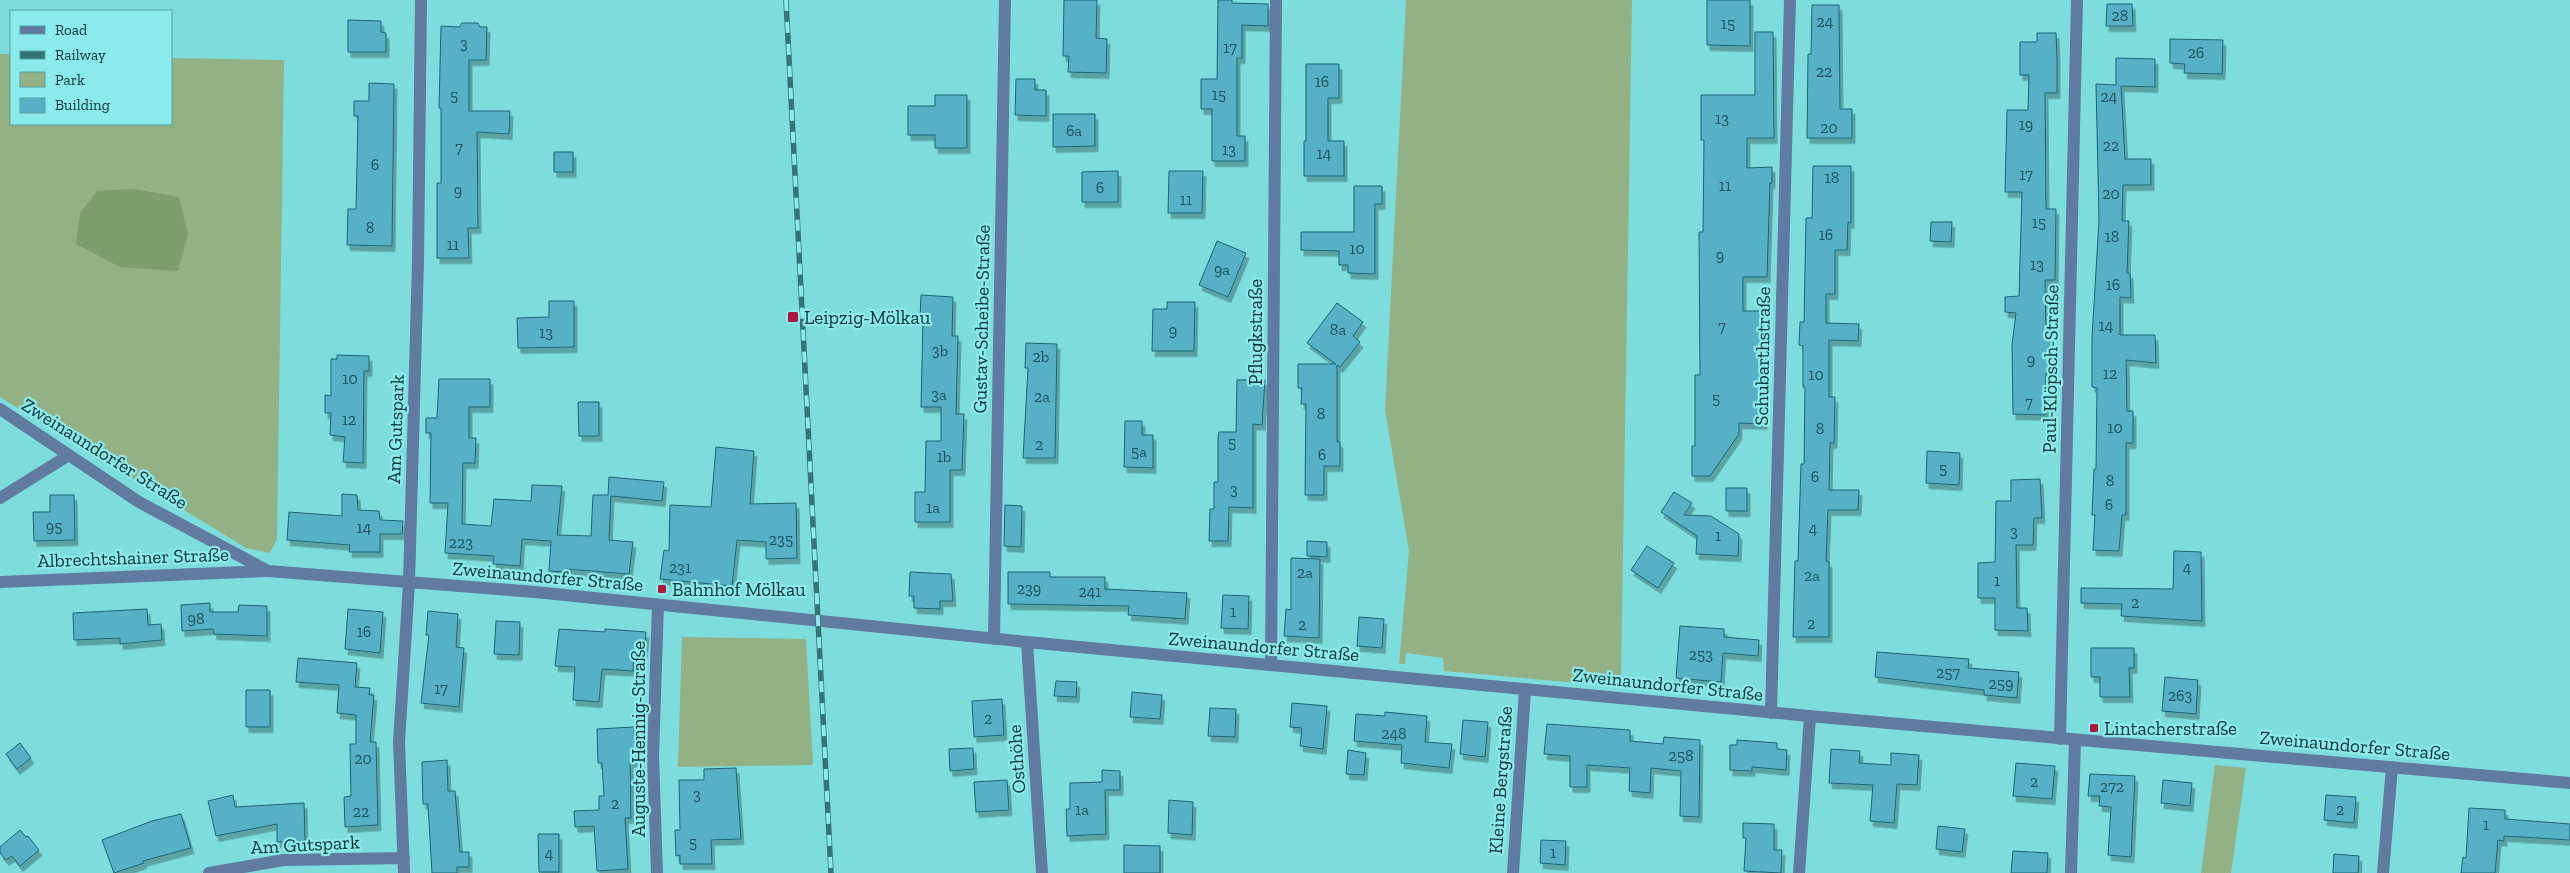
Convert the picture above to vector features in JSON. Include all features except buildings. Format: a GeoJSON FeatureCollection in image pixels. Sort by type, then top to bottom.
{"type":"FeatureCollection","features":[{"type":"Feature","properties":{"kind":"street","name":"Am Gutspark"},"geometry":{"type":"LineString","coordinates":[[404,873],[399,742],[409,583],[418,262],[421,0]]}},
{"type":"Feature","properties":{"kind":"street","name":"Gustav-Scheibe-Straße"},"geometry":{"type":"LineString","coordinates":[[994,638],[1005,0]]}},
{"type":"Feature","properties":{"kind":"street","name":"Pflugkstraße"},"geometry":{"type":"LineString","coordinates":[[1271,665],[1276,0]]}},
{"type":"Feature","properties":{"kind":"street","name":"Schubarthstraße"},"geometry":{"type":"LineString","coordinates":[[1771,713],[1790,0]]}},
{"type":"Feature","properties":{"kind":"street","name":"Paul-Klöpsch-Straße"},"geometry":{"type":"LineString","coordinates":[[2060,739],[2077,0]]}},
{"type":"Feature","properties":{"kind":"street","name":"Zweinaundorfer Straße"},"geometry":{"type":"LineString","coordinates":[[0,409],[139,502],[268,571],[535,592],[1525,690],[2570,783]]}},
{"type":"Feature","properties":{"kind":"street"},"geometry":{"type":"LineString","coordinates":[[0,498],[69,455]]}},
{"type":"Feature","properties":{"kind":"street","name":"Albrechtshainer Straße"},"geometry":{"type":"LineString","coordinates":[[0,582],[268,571]]}},
{"type":"Feature","properties":{"kind":"street","name":"Auguste-Hennig-Straße"},"geometry":{"type":"LineString","coordinates":[[657,873],[653,756],[658,605]]}},
{"type":"Feature","properties":{"kind":"street","name":"Osthöhe"},"geometry":{"type":"LineString","coordinates":[[1027,642],[1042,873]]}},
{"type":"Feature","properties":{"kind":"street","name":"Kleine Bergstraße"},"geometry":{"type":"LineString","coordinates":[[1513,873],[1525,690]]}},
{"type":"Feature","properties":{"kind":"street"},"geometry":{"type":"LineString","coordinates":[[1799,873],[1810,716]]}},
{"type":"Feature","properties":{"kind":"street"},"geometry":{"type":"LineString","coordinates":[[2071,873],[2075,740]]}},
{"type":"Feature","properties":{"kind":"street"},"geometry":{"type":"LineString","coordinates":[[2383,873],[2392,767]]}},
{"type":"Feature","properties":{"kind":"street","name":"Am Gutspark"},"geometry":{"type":"LineString","coordinates":[[209,873],[284,860],[404,858]]}},
{"type":"Feature","properties":{"kind":"green space"},"geometry":{"type":"Polygon","coordinates":[[[1406,0],[1632,0],[1621,678],[1599,673],[1578,683],[1444,671],[1443,658],[1406,653],[1405,664],[1399,664],[1409,551],[1385,410],[1406,0]]]}},
{"type":"Feature","properties":{"kind":"green space"},"geometry":{"type":"Polygon","coordinates":[[[0,54],[10,54],[10,125],[172,125],[172,58],[284,60],[277,539],[270,553],[246,548],[0,397],[0,54]]]}},
{"type":"Feature","properties":{"kind":"green space"},"geometry":{"type":"Polygon","coordinates":[[[134,189],[179,197],[188,234],[178,271],[120,267],[76,244],[80,213],[97,191],[134,189]]]}},
{"type":"Feature","properties":{"kind":"green space"},"geometry":{"type":"Polygon","coordinates":[[[682,637],[806,639],[813,765],[678,767],[682,637]]]}},
{"type":"Feature","properties":{"kind":"green space"},"geometry":{"type":"Polygon","coordinates":[[[2215,765],[2246,768],[2231,873],[2201,873],[2215,765]]]}},
{"type":"Feature","properties":{"kind":"railway"},"geometry":{"type":"LineString","coordinates":[[786,0],[831,873]]}},
{"type":"Feature","properties":{"kind":"place","name":"Leipzig-Mölkau"},"geometry":{"type":"Point","coordinates":[793,317]}},
{"type":"Feature","properties":{"kind":"place","name":"Bahnhof Mölkau"},"geometry":{"type":"Point","coordinates":[662,589]}},
{"type":"Feature","properties":{"kind":"place","name":"Lintacherstraße"},"geometry":{"type":"Point","coordinates":[2094,728]}}]}
